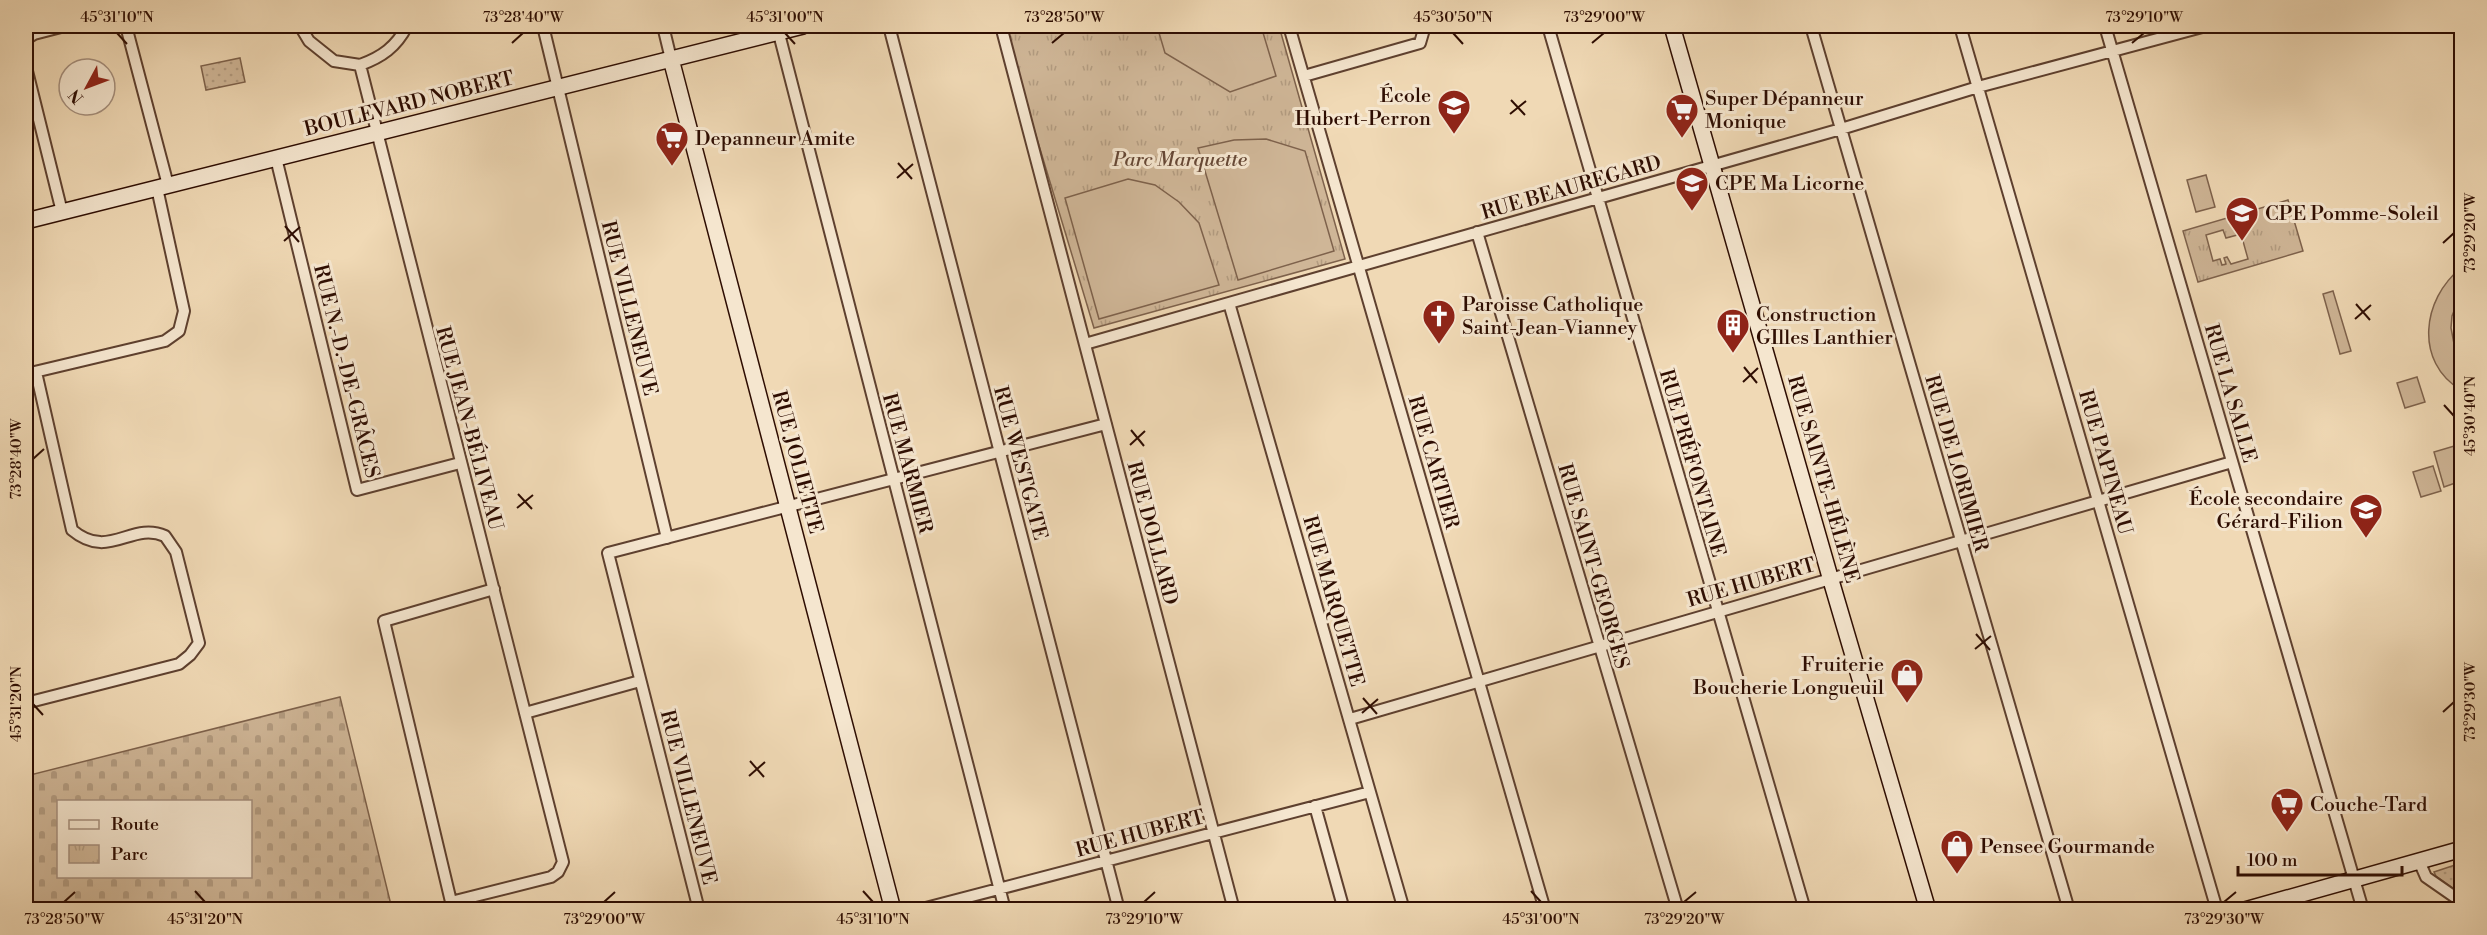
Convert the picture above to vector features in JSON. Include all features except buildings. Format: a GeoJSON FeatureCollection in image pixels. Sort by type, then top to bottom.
{"type":"FeatureCollection","features":[{"type":"Feature","properties":{"kind":"street"},"geometry":{"type":"LineString","coordinates":[[26,39],[34,34],[65,26]]}},
{"type":"Feature","properties":{"kind":"street"},"geometry":{"type":"LineString","coordinates":[[26,703],[179,664],[199,643],[176,552],[165,536],[149,532],[96,543],[83,539],[72,530],[31,373],[165,341],[179,331],[184,311],[163,187],[126,26]]}},
{"type":"Feature","properties":{"kind":"street"},"geometry":{"type":"LineString","coordinates":[[300,26],[309,41],[334,61],[360,65],[380,58],[394,45],[407,26]]}},
{"type":"Feature","properties":{"kind":"street","name":"RUE VILLENEUVE"},"geometry":{"type":"LineString","coordinates":[[543,26],[667,538],[608,553],[699,909]]}},
{"type":"Feature","properties":{"kind":"street","name":"RUE JOLIETTE"},"geometry":{"type":"LineString","coordinates":[[663,26],[893,909]]}},
{"type":"Feature","properties":{"kind":"street","name":"BOULEVARD NOBERT"},"geometry":{"type":"LineString","coordinates":[[26,221],[671,59],[777,29],[803,26]]}},
{"type":"Feature","properties":{"kind":"street","name":"RUE WESTGATE"},"geometry":{"type":"LineString","coordinates":[[889,26],[1119,909]]}},
{"type":"Feature","properties":{"kind":"street","name":"RUE DOLLARD"},"geometry":{"type":"LineString","coordinates":[[1001,26],[1234,909]]}},
{"type":"Feature","properties":{"kind":"street","name":"RUE CARTIER"},"geometry":{"type":"LineString","coordinates":[[1289,26],[1545,909]]}},
{"type":"Feature","properties":{"kind":"street"},"geometry":{"type":"LineString","coordinates":[[1304,76],[1420,43],[1425,26]]}},
{"type":"Feature","properties":{"kind":"street","name":"RUE PRÉFONTAINE"},"geometry":{"type":"LineString","coordinates":[[1548,26],[1805,909]]}},
{"type":"Feature","properties":{"kind":"street","name":"RUE SAINTE-HÉLÈNE"},"geometry":{"type":"LineString","coordinates":[[1672,26],[1830,578],[1928,909]]}},
{"type":"Feature","properties":{"kind":"street","name":"RUE DE LORIMIER"},"geometry":{"type":"LineString","coordinates":[[1811,26],[2069,909]]}},
{"type":"Feature","properties":{"kind":"street","name":"RUE PAPINEAU"},"geometry":{"type":"LineString","coordinates":[[1960,26],[2217,909]]}},
{"type":"Feature","properties":{"kind":"street","name":"RUE LA SALLE"},"geometry":{"type":"LineString","coordinates":[[2105,26],[2363,909]]}},
{"type":"Feature","properties":{"kind":"street","name":"RUE BEAUREGARD"},"geometry":{"type":"LineString","coordinates":[[1085,344],[1841,129],[1978,87],[2206,26]]}},
{"type":"Feature","properties":{"kind":"street","name":"RUE MARMIER"},"geometry":{"type":"LineString","coordinates":[[777,29],[1005,909]]}},
{"type":"Feature","properties":{"kind":"street","name":"RUE JEAN-BÉLIVEAU"},"geometry":{"type":"LineString","coordinates":[[360,65],[563,862],[558,872],[551,877],[452,906]]}},
{"type":"Feature","properties":{"kind":"street"},"geometry":{"type":"LineString","coordinates":[[26,67],[62,212]]}},
{"type":"Feature","properties":{"kind":"street","name":"RUE N.-D.-DE-GRÂCES"},"geometry":{"type":"LineString","coordinates":[[276,158],[357,490],[460,463]]}},
{"type":"Feature","properties":{"kind":"street","name":"RUE SAINT-GEORGES"},"geometry":{"type":"LineString","coordinates":[[1477,232],[1598,646],[1678,909]]}},
{"type":"Feature","properties":{"kind":"street","name":"RUE MARQUETTE"},"geometry":{"type":"LineString","coordinates":[[1229,303],[1404,909]]}},
{"type":"Feature","properties":{"kind":"street"},"geometry":{"type":"LineString","coordinates":[[667,538],[1106,424]]}},
{"type":"Feature","properties":{"kind":"street","name":"RUE HUBERT"},"geometry":{"type":"LineString","coordinates":[[1350,719],[2232,462]]}},
{"type":"Feature","properties":{"kind":"street"},"geometry":{"type":"LineString","coordinates":[[452,906],[384,621],[494,589]]}},
{"type":"Feature","properties":{"kind":"street"},"geometry":{"type":"LineString","coordinates":[[525,713],[640,681]]}},
{"type":"Feature","properties":{"kind":"street","name":"RUE HUBERT"},"geometry":{"type":"LineString","coordinates":[[918,909],[1370,792]]}},
{"type":"Feature","properties":{"kind":"street"},"geometry":{"type":"LineString","coordinates":[[1315,806],[1344,909]]}},
{"type":"Feature","properties":{"kind":"street"},"geometry":{"type":"LineString","coordinates":[[2245,909],[2462,849]]}},
{"type":"Feature","properties":{"kind":"street"},"geometry":{"type":"LineString","coordinates":[[2419,861],[2426,877],[2462,902]]}},
{"type":"Feature","properties":{"kind":"green space","name":"Parc Marquette"},"geometry":{"type":"Polygon","coordinates":[[[1003,26],[1279,26],[1345,259],[1094,328],[1003,26]]]}},
{"type":"Feature","properties":{"kind":"green space"},"geometry":{"type":"Polygon","coordinates":[[[1157,26],[1261,26],[1276,76],[1230,92],[1165,53],[1157,26]]]}},
{"type":"Feature","properties":{"kind":"green space"},"geometry":{"type":"Polygon","coordinates":[[[240,58],[245,82],[206,90],[201,66],[240,58]]]}},
{"type":"Feature","properties":{"kind":"green space"},"geometry":{"type":"Polygon","coordinates":[[[1266,139],[1305,151],[1334,251],[1238,280],[1198,148],[1234,140],[1266,139]]]}},
{"type":"Feature","properties":{"kind":"green space"},"geometry":{"type":"Polygon","coordinates":[[[2206,175],[2215,207],[2196,212],[2187,180],[2206,175]]]}},
{"type":"Feature","properties":{"kind":"green space"},"geometry":{"type":"Polygon","coordinates":[[[1128,179],[1155,185],[1179,202],[1199,223],[1219,285],[1099,319],[1065,198],[1128,179]]]}},
{"type":"Feature","properties":{"kind":"green space","name":"CPE Pomme-Soleil"},"geometry":{"type":"Polygon","coordinates":[[[2288,200],[2303,251],[2198,282],[2183,231],[2288,200]],[[2223,230],[2206,235],[2213,261],[2220,259],[2222,265],[2226,264],[2224,258],[2227,257],[2231,264],[2248,259],[2241,234],[2226,238],[2223,230]]]}},
{"type":"Feature","properties":{"kind":"green space"},"geometry":{"type":"Polygon","coordinates":[[[2461,268],[2461,294],[2452,316],[2451,328],[2455,349],[2461,361],[2461,390],[2446,378],[2436,363],[2430,347],[2429,330],[2431,313],[2438,296],[2461,268]]]}},
{"type":"Feature","properties":{"kind":"green space"},"geometry":{"type":"Polygon","coordinates":[[[2333,291],[2351,351],[2340,354],[2323,294],[2333,291]]]}},
{"type":"Feature","properties":{"kind":"green space"},"geometry":{"type":"Polygon","coordinates":[[[2417,377],[2425,402],[2405,408],[2397,383],[2417,377]]]}},
{"type":"Feature","properties":{"kind":"green space"},"geometry":{"type":"Polygon","coordinates":[[[2461,444],[2461,481],[2444,487],[2434,452],[2461,444]]]}},
{"type":"Feature","properties":{"kind":"green space"},"geometry":{"type":"Polygon","coordinates":[[[2433,466],[2441,491],[2421,497],[2413,472],[2433,466]]]}},
{"type":"Feature","properties":{"kind":"green space"},"geometry":{"type":"Polygon","coordinates":[[[340,697],[392,909],[26,909],[26,776],[340,697]]]}},
{"type":"Feature","properties":{"kind":"green space"},"geometry":{"type":"Polygon","coordinates":[[[2462,863],[2461,894],[2436,876],[2434,872],[2462,863]]]}},
{"type":"Feature","properties":{"kind":"place","name":"École Hubert-Perron"},"geometry":{"type":"Point","coordinates":[1454,135]}},
{"type":"Feature","properties":{"kind":"place","name":"Super Dépanneur Monique"},"geometry":{"type":"Point","coordinates":[1682,139]}},
{"type":"Feature","properties":{"kind":"place","name":"Depanneur Amite"},"geometry":{"type":"Point","coordinates":[672,167]}},
{"type":"Feature","properties":{"kind":"place","name":"CPE Ma Licorne"},"geometry":{"type":"Point","coordinates":[1692,212]}},
{"type":"Feature","properties":{"kind":"place","name":"CPE Pomme-Soleil"},"geometry":{"type":"Point","coordinates":[2242,242]}},
{"type":"Feature","properties":{"kind":"place","name":"Paroisse Catholique Saint-Jean-Vianney"},"geometry":{"type":"Point","coordinates":[1439,345]}},
{"type":"Feature","properties":{"kind":"place","name":"Construction GIlles Lanthier"},"geometry":{"type":"Point","coordinates":[1733,354]}},
{"type":"Feature","properties":{"kind":"place","name":"École secondaire Gérard-Filion"},"geometry":{"type":"Point","coordinates":[2366,539]}},
{"type":"Feature","properties":{"kind":"place","name":"Fruiterie Boucherie Longueuil"},"geometry":{"type":"Point","coordinates":[1907,704]}},
{"type":"Feature","properties":{"kind":"place","name":"Couche-Tard"},"geometry":{"type":"Point","coordinates":[2287,833]}},
{"type":"Feature","properties":{"kind":"place","name":"Pensee Gourmande"},"geometry":{"type":"Point","coordinates":[1957,875]}}]}
